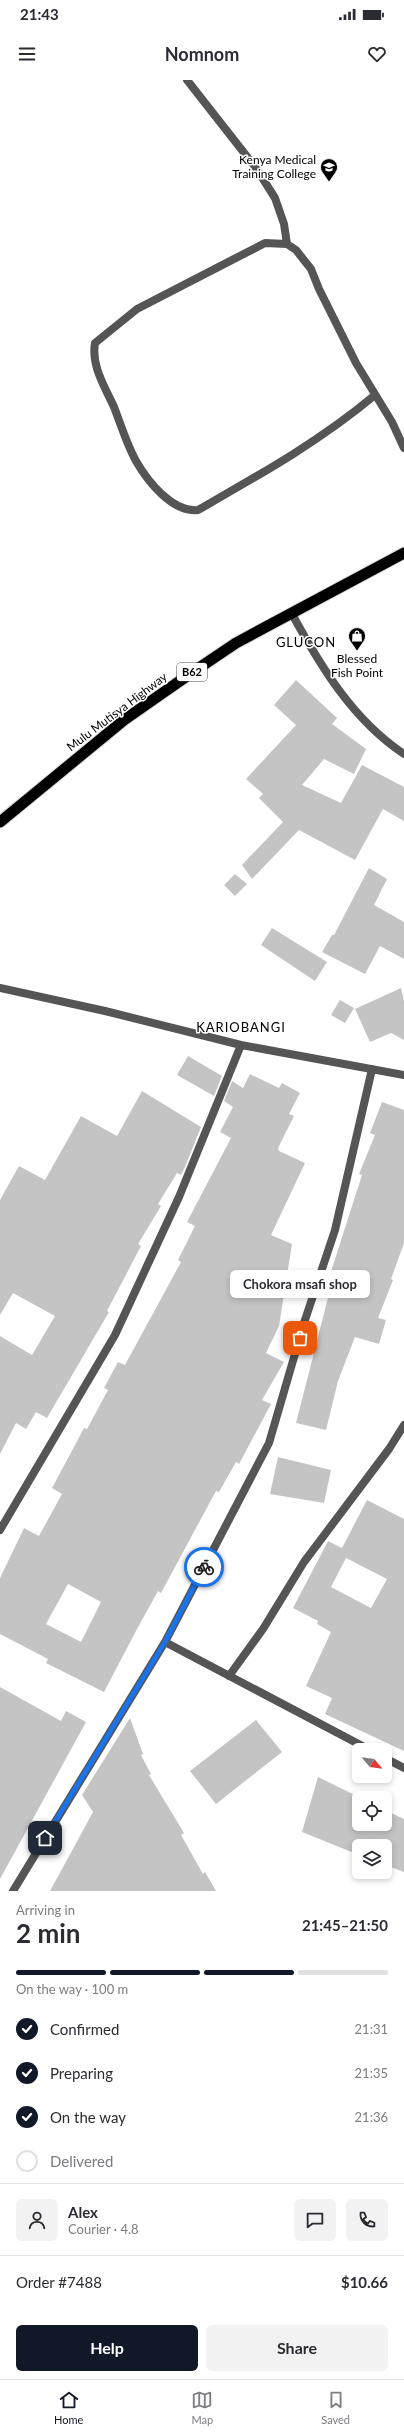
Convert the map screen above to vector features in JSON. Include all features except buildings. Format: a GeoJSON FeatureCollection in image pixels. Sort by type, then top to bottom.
{"type":"FeatureCollection","features":[{"type":"Feature","properties":{"kind":"highway","name":"Mulu Mutisya Highway"},"geometry":{"type":"LineString","coordinates":[[0,822],[124,720],[236,643],[404,553]]}},
{"type":"Feature","properties":{"kind":"street"},"geometry":{"type":"LineString","coordinates":[[187,80],[256,168],[276,198],[284,224],[287,244]]}},
{"type":"Feature","properties":{"kind":"street"},"geometry":{"type":"LineString","coordinates":[[375,395],[350,416],[289,459],[198,510],[188,511],[176,505],[152,482],[136,461],[95,364],[95,343],[137,309],[265,243],[287,244],[296,250],[311,269],[319,289],[352,356],[375,395],[404,448]]}},
{"type":"Feature","properties":{"kind":"street"},"geometry":{"type":"LineString","coordinates":[[292,614],[313,651],[360,719],[384,740],[404,754]]}},
{"type":"Feature","properties":{"kind":"street"},"geometry":{"type":"LineString","coordinates":[[0,988],[105,1011],[241,1045],[404,1075]]}},
{"type":"Feature","properties":{"kind":"street"},"geometry":{"type":"LineString","coordinates":[[0,1530],[115,1334],[179,1197],[241,1045]]}},
{"type":"Feature","properties":{"kind":"street"},"geometry":{"type":"LineString","coordinates":[[12,1891],[165,1642],[269,1443],[304,1323],[335,1230],[372,1069]]}},
{"type":"Feature","properties":{"kind":"street"},"geometry":{"type":"LineString","coordinates":[[229,1676],[263,1629],[304,1562],[389,1449],[404,1425]]}},
{"type":"Feature","properties":{"kind":"street"},"geometry":{"type":"LineString","coordinates":[[165,1642],[357,1743]]}},
{"type":"Feature","properties":{"kind":"street"},"geometry":{"type":"LineString","coordinates":[[392,1762],[404,1768]]}},
{"type":"Feature","properties":{"kind":"way so far"},"geometry":{"type":"LineString","coordinates":[[204,1567],[269,1443],[288,1384],[300,1338]]}},
{"type":"Feature","properties":{"kind":"place","name":"Kenya Medical Training College"},"geometry":{"type":"Point","coordinates":[329,182]}},
{"type":"Feature","properties":{"kind":"place","name":"Blessed Fish Point"},"geometry":{"type":"Point","coordinates":[357,651]}},
{"type":"Feature","properties":{"kind":"place","name":"Chokora msafi shop"},"geometry":{"type":"Point","coordinates":[300,1338]}},
{"type":"Feature","properties":{"kind":"district","name":"GLUCON"},"geometry":{"type":"Point","coordinates":[306,642]}},
{"type":"Feature","properties":{"kind":"district","name":"KARIOBANGI"},"geometry":{"type":"Point","coordinates":[241,1027]}},
{"type":"Feature","properties":{"kind":"route"},"geometry":{"type":"LineString","coordinates":[[45,1838],[165,1642],[204,1567]]}}]}
